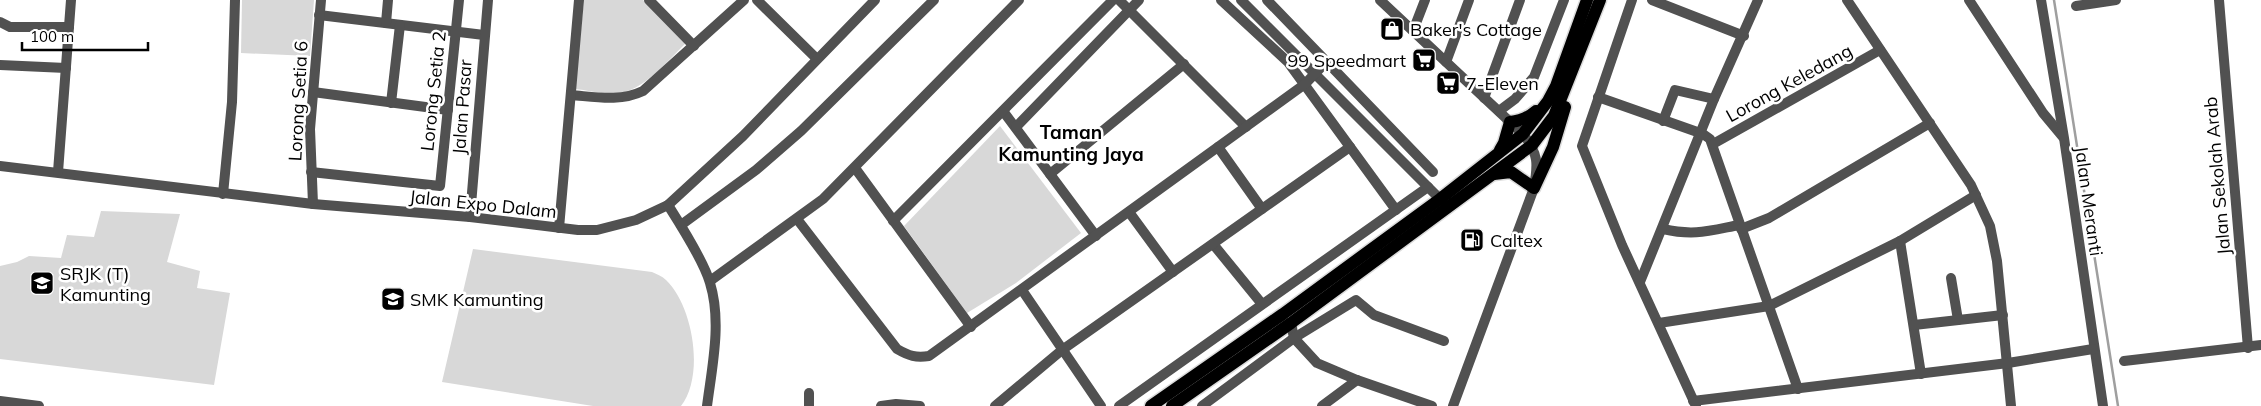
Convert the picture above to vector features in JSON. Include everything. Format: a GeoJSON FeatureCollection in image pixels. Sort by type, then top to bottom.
{"type":"FeatureCollection","features":[{"type":"Feature","properties":{"kind":"main road"},"geometry":{"type":"LineString","coordinates":[[1172,406],[1187,387],[1283,314],[1444,203],[1494,174],[1532,145],[1554,116],[1600,0]]}},
{"type":"Feature","properties":{"kind":"main road"},"geometry":{"type":"LineString","coordinates":[[1151,406],[1187,387],[1291,323],[1444,203],[1497,154],[1523,134],[1548,101],[1556,86],[1587,2]]}},
{"type":"Feature","properties":{"kind":"main road"},"geometry":{"type":"LineString","coordinates":[[1494,174],[1511,172],[1534,188],[1555,141],[1566,104],[1568,82]]}},
{"type":"Feature","properties":{"kind":"main road"},"geometry":{"type":"LineString","coordinates":[[1497,154],[1504,143],[1510,122],[1530,117],[1548,101]]}},
{"type":"Feature","properties":{"kind":"street"},"geometry":{"type":"LineString","coordinates":[[58,172],[71,0]]}},
{"type":"Feature","properties":{"kind":"street"},"geometry":{"type":"LineString","coordinates":[[223,194],[232,102],[235,0]]}},
{"type":"Feature","properties":{"kind":"street","name":"Lorong Setia 6"},"geometry":{"type":"LineString","coordinates":[[313,204],[310,129],[321,0]]}},
{"type":"Feature","properties":{"kind":"street"},"geometry":{"type":"LineString","coordinates":[[386,23],[388,0]]}},
{"type":"Feature","properties":{"kind":"street","name":"Lorong Setia 2"},"geometry":{"type":"LineString","coordinates":[[311,172],[440,186],[459,0]]}},
{"type":"Feature","properties":{"kind":"street","name":"Jalan Pasar"},"geometry":{"type":"LineString","coordinates":[[470,218],[488,0]]}},
{"type":"Feature","properties":{"kind":"street"},"geometry":{"type":"LineString","coordinates":[[559,228],[579,0]]}},
{"type":"Feature","properties":{"kind":"street"},"geometry":{"type":"LineString","coordinates":[[648,0],[694,46]]}},
{"type":"Feature","properties":{"kind":"street"},"geometry":{"type":"LineString","coordinates":[[571,95],[620,99],[643,91],[744,0]]}},
{"type":"Feature","properties":{"kind":"street"},"geometry":{"type":"LineString","coordinates":[[757,0],[817,60]]}},
{"type":"Feature","properties":{"kind":"street","name":"Jalan Expo Dalam"},"geometry":{"type":"LineString","coordinates":[[0,166],[313,204],[559,228],[597,230],[614,227],[636,220],[668,205],[743,136],[875,0]]}},
{"type":"Feature","properties":{"kind":"street"},"geometry":{"type":"LineString","coordinates":[[681,225],[756,170],[801,131],[934,0]]}},
{"type":"Feature","properties":{"kind":"street"},"geometry":{"type":"LineString","coordinates":[[710,281],[823,199],[1019,0]]}},
{"type":"Feature","properties":{"kind":"street"},"geometry":{"type":"LineString","coordinates":[[893,221],[1113,0]]}},
{"type":"Feature","properties":{"kind":"street"},"geometry":{"type":"LineString","coordinates":[[1119,0],[1246,127]]}},
{"type":"Feature","properties":{"kind":"street"},"geometry":{"type":"LineString","coordinates":[[1016,127],[1139,0]]}},
{"type":"Feature","properties":{"kind":"street"},"geometry":{"type":"LineString","coordinates":[[1221,0],[1288,62],[1396,210]]}},
{"type":"Feature","properties":{"kind":"street"},"geometry":{"type":"LineString","coordinates":[[1241,0],[1444,203]]}},
{"type":"Feature","properties":{"kind":"street"},"geometry":{"type":"LineString","coordinates":[[1267,0],[1327,60],[1433,172]]}},
{"type":"Feature","properties":{"kind":"street"},"geometry":{"type":"LineString","coordinates":[[1380,0],[1523,134],[1532,145],[1537,159],[1534,188],[1453,406]]}},
{"type":"Feature","properties":{"kind":"street"},"geometry":{"type":"LineString","coordinates":[[1413,31],[1425,0]]}},
{"type":"Feature","properties":{"kind":"street"},"geometry":{"type":"LineString","coordinates":[[1446,62],[1469,0]]}},
{"type":"Feature","properties":{"kind":"street"},"geometry":{"type":"LineString","coordinates":[[1484,98],[1520,0]]}},
{"type":"Feature","properties":{"kind":"street"},"geometry":{"type":"LineString","coordinates":[[1499,111],[1515,99],[1534,77],[1564,0]]}},
{"type":"Feature","properties":{"kind":"street"},"geometry":{"type":"LineString","coordinates":[[1632,0],[1584,137],[1583,153],[1694,404],[2008,363],[2093,349]]}},
{"type":"Feature","properties":{"kind":"street"},"geometry":{"type":"LineString","coordinates":[[1652,0],[1744,36]]}},
{"type":"Feature","properties":{"kind":"street"},"geometry":{"type":"LineString","coordinates":[[1640,282],[1714,99],[1744,36],[1758,0]]}},
{"type":"Feature","properties":{"kind":"street"},"geometry":{"type":"LineString","coordinates":[[1847,0],[1976,195],[1990,226],[1997,261],[2011,406]]}},
{"type":"Feature","properties":{"kind":"street"},"geometry":{"type":"LineString","coordinates":[[1969,0],[2043,113],[2064,138]]}},
{"type":"Feature","properties":{"kind":"street","name":"Jalan Meranti"},"geometry":{"type":"LineString","coordinates":[[2041,0],[2064,138],[2093,349],[2103,406]]}},
{"type":"Feature","properties":{"kind":"street"},"geometry":{"type":"LineString","coordinates":[[2076,6],[2116,0]]}},
{"type":"Feature","properties":{"kind":"street","name":"Jalan Sekolah Arab"},"geometry":{"type":"LineString","coordinates":[[2219,0],[2248,348]]}},
{"type":"Feature","properties":{"kind":"street"},"geometry":{"type":"LineString","coordinates":[[319,15],[484,35]]}},
{"type":"Feature","properties":{"kind":"street"},"geometry":{"type":"LineString","coordinates":[[0,22],[10,27],[69,27]]}},
{"type":"Feature","properties":{"kind":"street"},"geometry":{"type":"LineString","coordinates":[[391,102],[400,25]]}},
{"type":"Feature","properties":{"kind":"street","name":"Lorong Keledang"},"geometry":{"type":"LineString","coordinates":[[1713,144],[1880,50]]}},
{"type":"Feature","properties":{"kind":"street"},"geometry":{"type":"LineString","coordinates":[[797,219],[897,349],[909,356],[918,358],[929,356],[1305,84],[1327,60]]}},
{"type":"Feature","properties":{"kind":"street"},"geometry":{"type":"LineString","coordinates":[[1050,174],[1184,64]]}},
{"type":"Feature","properties":{"kind":"street"},"geometry":{"type":"LineString","coordinates":[[0,65],[66,68]]}},
{"type":"Feature","properties":{"kind":"street"},"geometry":{"type":"LineString","coordinates":[[1663,121],[1675,90],[1714,99]]}},
{"type":"Feature","properties":{"kind":"street"},"geometry":{"type":"LineString","coordinates":[[313,92],[448,110]]}},
{"type":"Feature","properties":{"kind":"street"},"geometry":{"type":"LineString","coordinates":[[1598,98],[1707,136],[1713,144],[1740,227],[1798,389]]}},
{"type":"Feature","properties":{"kind":"street"},"geometry":{"type":"LineString","coordinates":[[1003,111],[1096,236]]}},
{"type":"Feature","properties":{"kind":"street"},"geometry":{"type":"LineString","coordinates":[[1662,229],[1685,234],[1698,234],[1740,227],[1769,218],[1930,123]]}},
{"type":"Feature","properties":{"kind":"street"},"geometry":{"type":"LineString","coordinates":[[994,406],[1062,350],[1350,147]]}},
{"type":"Feature","properties":{"kind":"street"},"geometry":{"type":"LineString","coordinates":[[1218,148],[1262,209]]}},
{"type":"Feature","properties":{"kind":"street"},"geometry":{"type":"LineString","coordinates":[[854,168],[970,327]]}},
{"type":"Feature","properties":{"kind":"street"},"geometry":{"type":"LineString","coordinates":[[1119,406],[1428,188]]}},
{"type":"Feature","properties":{"kind":"street"},"geometry":{"type":"LineString","coordinates":[[1659,323],[1769,306],[1900,241],[1976,195]]}},
{"type":"Feature","properties":{"kind":"street"},"geometry":{"type":"LineString","coordinates":[[668,205],[681,225],[710,281],[715,306],[714,344],[707,406]]}},
{"type":"Feature","properties":{"kind":"street"},"geometry":{"type":"LineString","coordinates":[[1128,212],[1173,272]]}},
{"type":"Feature","properties":{"kind":"street"},"geometry":{"type":"LineString","coordinates":[[1900,241],[1921,374]]}},
{"type":"Feature","properties":{"kind":"street"},"geometry":{"type":"LineString","coordinates":[[1213,244],[1262,304]]}},
{"type":"Feature","properties":{"kind":"street"},"geometry":{"type":"LineString","coordinates":[[1951,278],[1958,320]]}},
{"type":"Feature","properties":{"kind":"street"},"geometry":{"type":"LineString","coordinates":[[1022,290],[1100,406]]}},
{"type":"Feature","properties":{"kind":"street"},"geometry":{"type":"LineString","coordinates":[[1202,406],[1294,338],[1356,300],[1374,315],[1444,341]]}},
{"type":"Feature","properties":{"kind":"street"},"geometry":{"type":"LineString","coordinates":[[1914,325],[2003,315]]}},
{"type":"Feature","properties":{"kind":"street"},"geometry":{"type":"LineString","coordinates":[[1291,323],[1294,338],[1317,363],[1357,380],[1432,406]]}},
{"type":"Feature","properties":{"kind":"street"},"geometry":{"type":"LineString","coordinates":[[2124,361],[2261,346]]}},
{"type":"Feature","properties":{"kind":"street"},"geometry":{"type":"LineString","coordinates":[[1322,406],[1357,380]]}},
{"type":"Feature","properties":{"kind":"street"},"geometry":{"type":"LineString","coordinates":[[809,393],[809,406]]}},
{"type":"Feature","properties":{"kind":"street"},"geometry":{"type":"LineString","coordinates":[[0,402],[39,406]]}},
{"type":"Feature","properties":{"kind":"street"},"geometry":{"type":"LineString","coordinates":[[881,406],[896,404],[920,406]]}},
{"type":"Feature","properties":{"kind":"shaded area"},"geometry":{"type":"Polygon","coordinates":[[[242,0],[314,0],[310,56],[241,53],[242,0]]]}},
{"type":"Feature","properties":{"kind":"shaded area"},"geometry":{"type":"Polygon","coordinates":[[[584,0],[643,0],[689,40],[658,71],[631,90],[610,94],[575,89],[584,0]]]}},
{"type":"Feature","properties":{"kind":"shaded area"},"geometry":{"type":"Polygon","coordinates":[[[1000,126],[1081,233],[1016,283],[967,313],[904,226],[1000,126]]]}},
{"type":"Feature","properties":{"kind":"shaded area"},"geometry":{"type":"Polygon","coordinates":[[[101,211],[180,214],[167,262],[200,271],[197,288],[230,293],[214,385],[0,359],[0,266],[17,262],[29,256],[61,258],[67,235],[94,237],[101,211]]]}},
{"type":"Feature","properties":{"kind":"shaded area"},"geometry":{"type":"Polygon","coordinates":[[[473,249],[652,272],[661,276],[675,292],[683,306],[693,341],[693,377],[681,406],[593,406],[442,382],[473,249]]]}},
{"type":"Feature","properties":{"kind":"waterway"},"geometry":{"type":"LineString","coordinates":[[2054,0],[2118,406]]}},
{"type":"Feature","properties":{"kind":"place","name":"Baker's Cottage"},"geometry":{"type":"Point","coordinates":[1392,29]}},
{"type":"Feature","properties":{"kind":"place","name":"99 Speedmart"},"geometry":{"type":"Point","coordinates":[1424,60]}},
{"type":"Feature","properties":{"kind":"place","name":"7-Eleven"},"geometry":{"type":"Point","coordinates":[1448,83]}},
{"type":"Feature","properties":{"kind":"place","name":"Caltex"},"geometry":{"type":"Point","coordinates":[1472,240]}},
{"type":"Feature","properties":{"kind":"place","name":"SRJK (T) Kamunting"},"geometry":{"type":"Point","coordinates":[42,283]}},
{"type":"Feature","properties":{"kind":"place","name":"SMK Kamunting"},"geometry":{"type":"Point","coordinates":[393,299]}},
{"type":"Feature","properties":{"kind":"district","name":"Taman Kamunting Jaya"},"geometry":{"type":"Point","coordinates":[1071,143]}}]}
